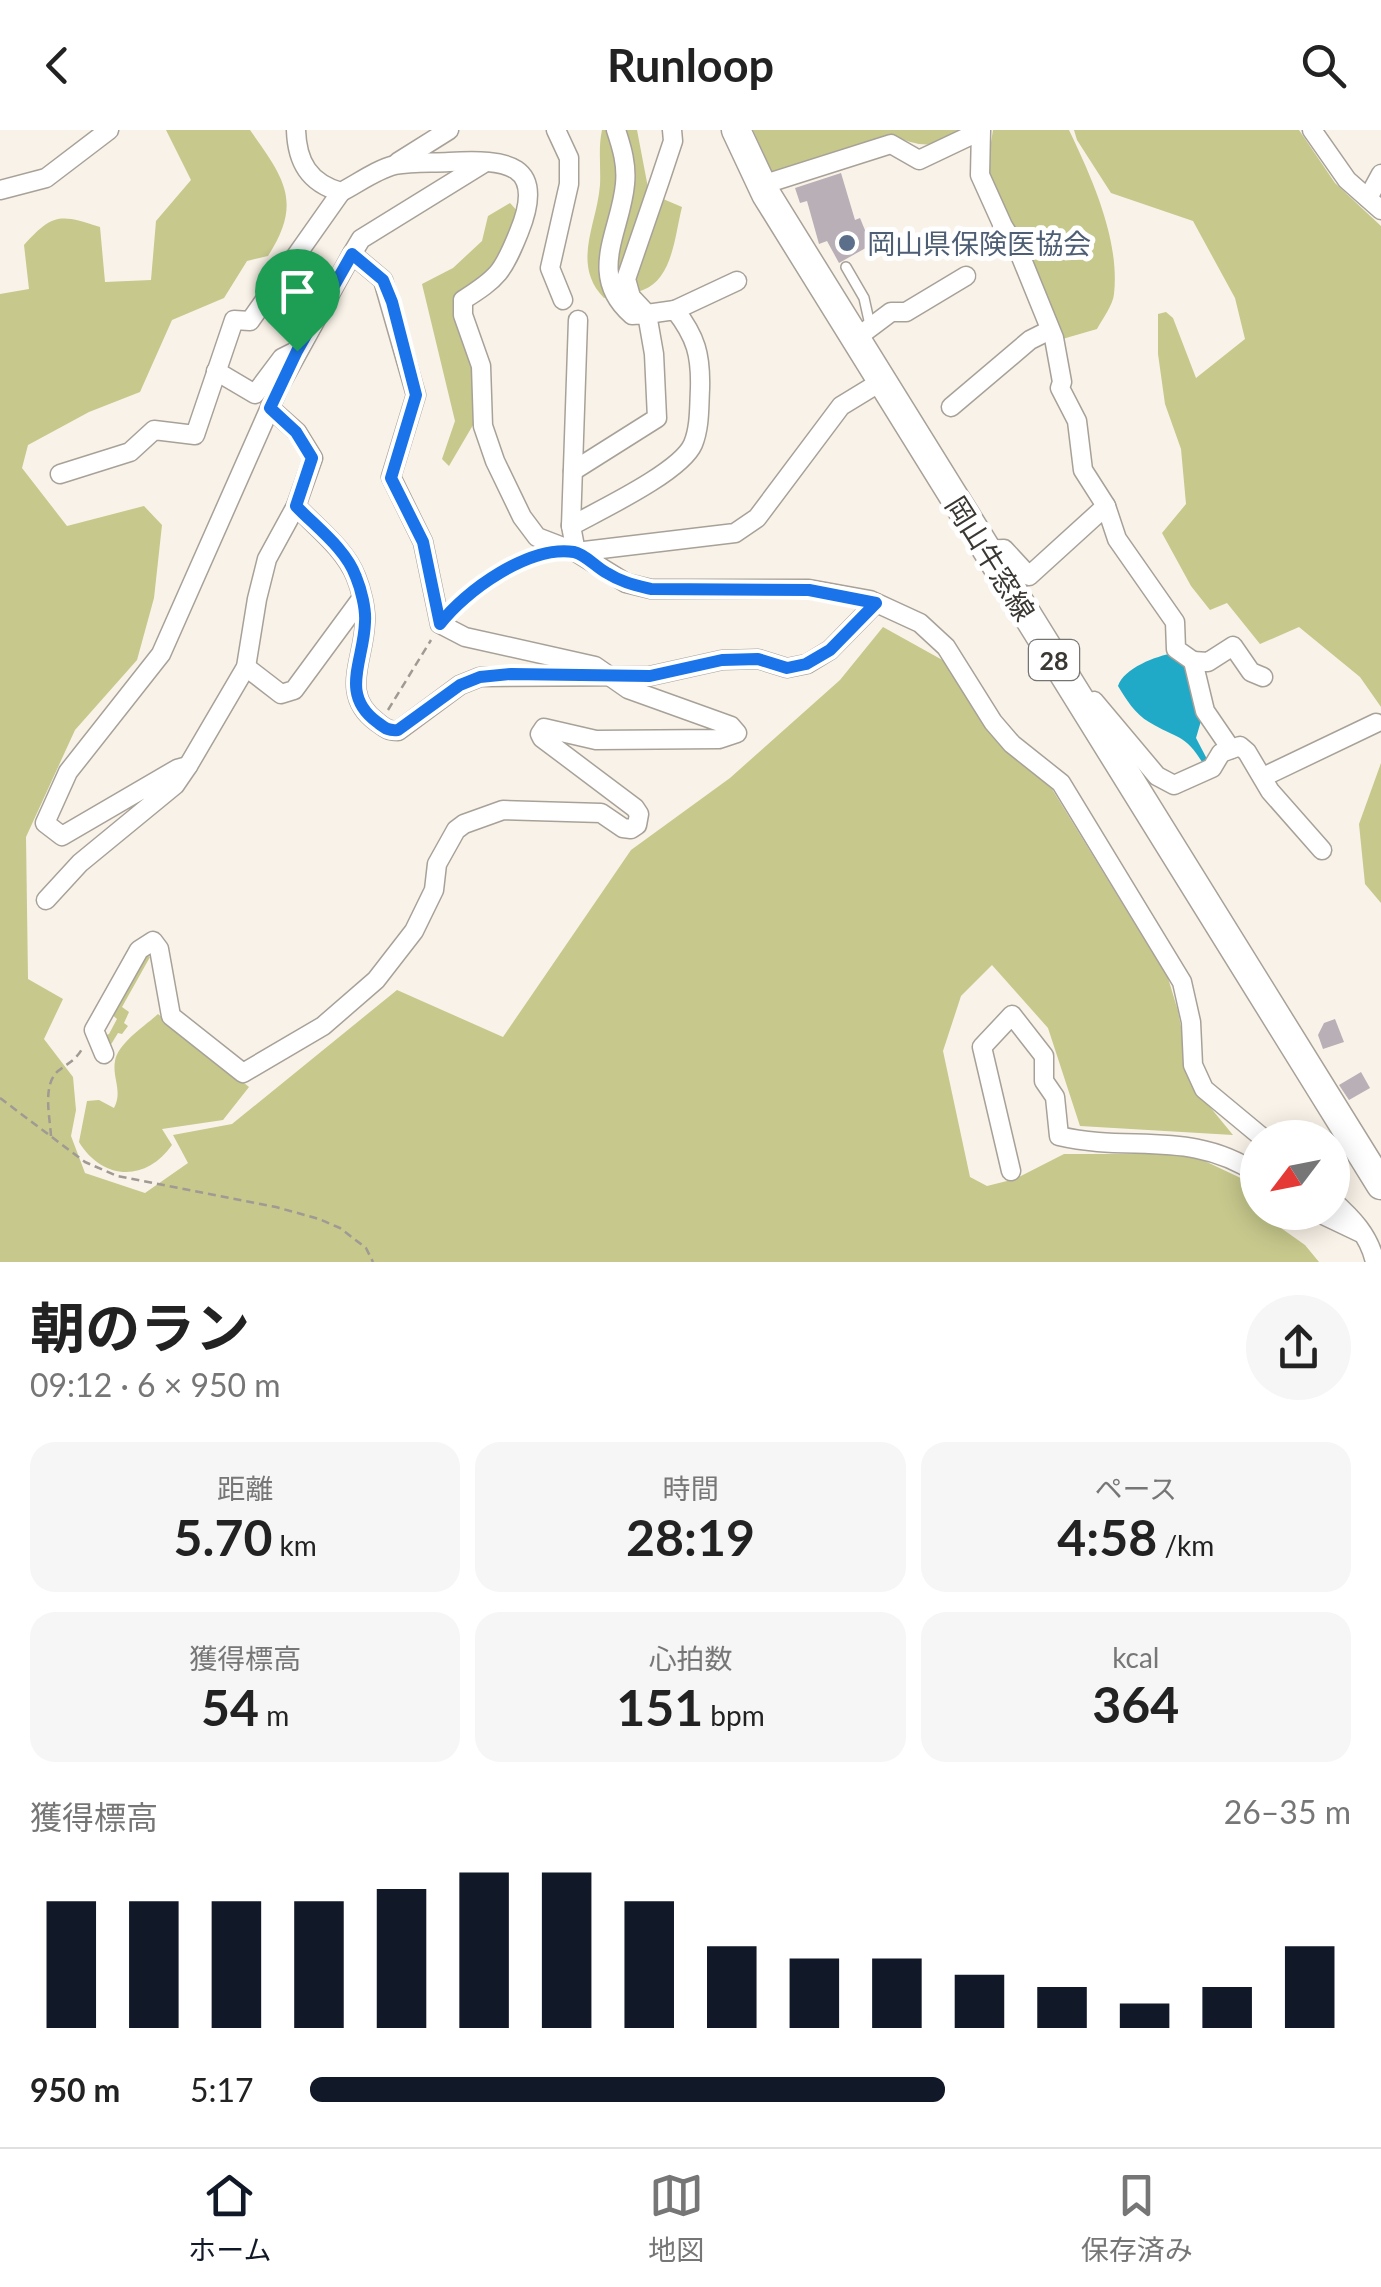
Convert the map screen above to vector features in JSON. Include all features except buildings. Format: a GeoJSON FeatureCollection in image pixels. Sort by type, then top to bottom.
{"type":"FeatureCollection","features":[{"type":"Feature","properties":{"kind":"main road","name":"岡山牛窓線"},"geometry":{"type":"LineString","coordinates":[[736,130],[762,185],[863,334],[882,381],[985,550],[1380,1179]]}},
{"type":"Feature","properties":{"kind":"street"},"geometry":{"type":"LineString","coordinates":[[0,190],[46,178],[109,130]]}},
{"type":"Feature","properties":{"kind":"street"},"geometry":{"type":"LineString","coordinates":[[296,130],[296,149],[305,170],[325,188],[340,192]]}},
{"type":"Feature","properties":{"kind":"street"},"geometry":{"type":"LineString","coordinates":[[60,474],[130,452],[154,430],[195,435],[234,320],[250,321],[340,192],[448,130]]}},
{"type":"Feature","properties":{"kind":"street"},"geometry":{"type":"LineString","coordinates":[[556,130],[568,158],[569,184],[550,268],[563,300]]}},
{"type":"Feature","properties":{"kind":"street"},"geometry":{"type":"LineString","coordinates":[[616,130],[624,156],[625,185],[608,264],[611,287],[621,305],[632,314],[675,310],[737,281]]}},
{"type":"Feature","properties":{"kind":"street"},"geometry":{"type":"LineString","coordinates":[[573,470],[657,418],[654,354],[647,314],[631,297],[626,279],[660,180],[672,130]]}},
{"type":"Feature","properties":{"kind":"street"},"geometry":{"type":"LineString","coordinates":[[762,185],[891,144],[918,160],[980,130],[980,175],[1019,252],[1050,330],[1060,388],[1077,421],[1084,470],[1106,506],[1118,538],[1175,622],[1176,649],[1193,662],[1208,662],[1233,646],[1251,672],[1263,677]]}},
{"type":"Feature","properties":{"kind":"street"},"geometry":{"type":"LineString","coordinates":[[1312,130],[1347,180],[1375,204],[1381,174]]}},
{"type":"Feature","properties":{"kind":"street"},"geometry":{"type":"LineString","coordinates":[[393,165],[488,160],[516,169],[527,182],[530,198],[498,278],[463,300],[463,316],[481,366],[482,426],[494,461],[522,517],[537,537],[576,552],[626,583],[651,589],[809,590],[876,603],[920,623],[946,647],[1002,733],[1061,784],[1182,982],[1191,1022],[1194,1065],[1204,1088],[1242,1120]]}},
{"type":"Feature","properties":{"kind":"street"},"geometry":{"type":"LineString","coordinates":[[188,766],[177,768],[62,836],[45,823],[68,772],[162,654],[297,351],[361,239],[488,160]]}},
{"type":"Feature","properties":{"kind":"street"},"geometry":{"type":"LineString","coordinates":[[104,1054],[94,1030],[139,950],[153,942],[159,949],[171,1016],[242,1073],[323,1026],[376,980],[414,931],[434,890],[437,864],[456,830],[464,824],[502,810],[601,813],[631,830],[640,819],[635,808],[542,738],[540,730],[596,740],[719,739],[737,733],[731,726],[628,690],[595,666],[465,637],[440,624],[423,542],[391,478],[416,395],[383,280],[352,254]]}},
{"type":"Feature","properties":{"kind":"street"},"geometry":{"type":"LineString","coordinates":[[863,334],[891,312],[906,312],[966,276]]}},
{"type":"Feature","properties":{"kind":"street"},"geometry":{"type":"LineString","coordinates":[[571,526],[660,476],[692,447],[698,426],[700,370],[693,334],[675,310]]}},
{"type":"Feature","properties":{"kind":"street"},"geometry":{"type":"LineString","coordinates":[[576,552],[571,526],[578,320]]}},
{"type":"Feature","properties":{"kind":"street"},"geometry":{"type":"LineString","coordinates":[[951,407],[1030,340],[1050,330]]}},
{"type":"Feature","properties":{"kind":"street"},"geometry":{"type":"LineString","coordinates":[[216,371],[254,394],[282,358],[297,351]]}},
{"type":"Feature","properties":{"kind":"street"},"geometry":{"type":"LineString","coordinates":[[576,552],[735,533],[757,518],[841,406],[882,381]]}},
{"type":"Feature","properties":{"kind":"street"},"geometry":{"type":"LineString","coordinates":[[46,900],[80,863],[176,785],[246,667],[256,599],[267,559],[296,506],[312,458],[296,432],[270,408]]}},
{"type":"Feature","properties":{"kind":"street"},"geometry":{"type":"LineString","coordinates":[[296,506],[346,558],[356,576],[366,620],[357,698],[363,712],[389,731],[398,730],[460,685],[480,677],[650,676],[722,660],[758,659],[787,668],[806,664],[830,650],[876,603]]}},
{"type":"Feature","properties":{"kind":"street"},"geometry":{"type":"LineString","coordinates":[[985,550],[1004,549],[1028,576],[1106,506]]}},
{"type":"Feature","properties":{"kind":"street"},"geometry":{"type":"LineString","coordinates":[[246,667],[280,694],[294,690],[361,599]]}},
{"type":"Feature","properties":{"kind":"street"},"geometry":{"type":"LineString","coordinates":[[1193,662],[1205,711],[1231,750]]}},
{"type":"Feature","properties":{"kind":"street"},"geometry":{"type":"LineString","coordinates":[[1083,707],[1094,702],[1157,776],[1174,785],[1212,768],[1221,754],[1240,746],[1270,790],[1322,850]]}},
{"type":"Feature","properties":{"kind":"street"},"geometry":{"type":"LineString","coordinates":[[1262,777],[1376,723]]}},
{"type":"Feature","properties":{"kind":"street"},"geometry":{"type":"LineString","coordinates":[[1011,1171],[982,1047],[1012,1015],[1044,1056],[1044,1081],[1055,1097],[1059,1136],[1087,1142],[1190,1145],[1240,1162]]}},
{"type":"Feature","properties":{"kind":"street"},"geometry":{"type":"LineString","coordinates":[[1350,1216],[1372,1246],[1375,1262]]}},
{"type":"Feature","properties":{"kind":"street"},"geometry":{"type":"LineString","coordinates":[[1350,1228],[1364,1235]]}},
{"type":"Feature","properties":{"kind":"lane"},"geometry":{"type":"LineString","coordinates":[[846,267],[864,298],[863,334]]}},
{"type":"Feature","properties":{"kind":"path"},"geometry":{"type":"LineString","coordinates":[[380,724],[456,603],[509,568],[550,554],[576,552]]}},
{"type":"Feature","properties":{"kind":"path"},"geometry":{"type":"LineString","coordinates":[[51,1136],[50,1082],[75,1062],[94,1030]]}},
{"type":"Feature","properties":{"kind":"path"},"geometry":{"type":"LineString","coordinates":[[0,1098],[85,1162],[117,1176],[276,1206],[319,1219],[340,1228],[366,1248],[372,1262]]}},
{"type":"Feature","properties":{"kind":"green space"},"geometry":{"type":"Polygon","coordinates":[[[166,130],[250,130],[280,177],[287,205],[279,237],[268,256],[247,261],[224,298],[172,320],[140,392],[89,412],[28,445],[22,468],[67,526],[144,506],[162,525],[154,598],[137,660],[75,730],[26,837],[28,979],[63,999],[44,1039],[73,1077],[76,1110],[71,1136],[85,1173],[145,1193],[188,1163],[173,1135],[232,1124],[397,990],[503,1037],[631,850],[730,778],[840,680],[883,627],[946,662],[994,738],[1052,789],[1168,978],[1192,1085],[1233,1135],[1080,1126],[1048,1028],[992,965],[961,996],[943,1051],[970,1177],[987,1186],[1015,1179],[1064,1154],[1190,1154],[1240,1178],[1240,1230],[1284,1230],[1305,1245],[1319,1262],[0,1262],[0,294],[29,289],[24,245],[42,227],[58,219],[100,227],[105,282],[151,280],[156,221],[191,180],[166,130]]]}},
{"type":"Feature","properties":{"kind":"green space"},"geometry":{"type":"Polygon","coordinates":[[[602,130],[637,130],[649,193],[682,207],[671,255],[661,276],[643,290],[604,298],[594,285],[587,258],[600,185],[602,130]]]}},
{"type":"Feature","properties":{"kind":"green space"},"geometry":{"type":"Polygon","coordinates":[[[753,130],[970,130],[930,144],[912,143],[890,134],[789,171],[772,172],[753,130]]]}},
{"type":"Feature","properties":{"kind":"green space"},"geometry":{"type":"Polygon","coordinates":[[[993,130],[1069,130],[1095,189],[1113,252],[1113,298],[1097,329],[1059,340],[986,173],[993,130]]]}},
{"type":"Feature","properties":{"kind":"green space"},"geometry":{"type":"Polygon","coordinates":[[[1074,130],[1299,130],[1335,183],[1381,226],[1381,707],[1360,677],[1299,627],[1260,644],[1227,603],[1210,610],[1191,586],[1162,533],[1186,504],[1181,449],[1165,404],[1158,354],[1158,314],[1166,312],[1173,318],[1196,378],[1245,339],[1235,298],[1193,221],[1111,193],[1074,130]]]}},
{"type":"Feature","properties":{"kind":"green space"},"geometry":{"type":"Polygon","coordinates":[[[510,203],[519,213],[492,274],[458,293],[475,368],[473,425],[449,466],[442,459],[455,421],[422,284],[453,268],[482,241],[488,216],[510,203]]]}},
{"type":"Feature","properties":{"kind":"green space"},"geometry":{"type":"Polygon","coordinates":[[[1381,763],[1381,903],[1365,884],[1359,824],[1381,763]]]}},
{"type":"Feature","properties":{"kind":"green space"},"geometry":{"type":"Polygon","coordinates":[[[142,953],[150,957],[122,1007],[129,1012],[124,1023],[128,1026],[122,1034],[118,1033],[107,1051],[102,1037],[109,1034],[117,1019],[109,1012],[142,953]]]}},
{"type":"Feature","properties":{"kind":"green space"},"geometry":{"type":"Polygon","coordinates":[[[158,1014],[249,1087],[223,1120],[162,1129],[172,1145],[150,1166],[137,1171],[112,1170],[89,1155],[79,1142],[87,1101],[99,1100],[114,1108],[118,1096],[114,1067],[117,1054],[126,1041],[158,1014]]]}},
{"type":"Feature","properties":{"kind":"water"},"geometry":{"type":"Polygon","coordinates":[[[1174,653],[1183,659],[1201,721],[1196,738],[1208,761],[1204,765],[1185,742],[1139,715],[1118,686],[1134,668],[1174,653]]]}},
{"type":"Feature","properties":{"kind":"place","name":"岡山県保険医協会"},"geometry":{"type":"Point","coordinates":[847,243]}},
{"type":"Feature","properties":{"kind":"route"},"geometry":{"type":"LineString","coordinates":[[352,254],[383,280],[416,395],[391,478],[423,542],[440,624],[456,603],[486,580],[550,554],[576,552],[626,583],[651,589],[809,590],[876,603],[830,650],[806,664],[787,668],[758,659],[722,660],[650,676],[480,677],[460,685],[398,730],[389,731],[363,712],[357,698],[366,620],[356,576],[346,558],[296,506],[312,458],[296,432],[270,408],[297,351],[352,254]]}}]}
